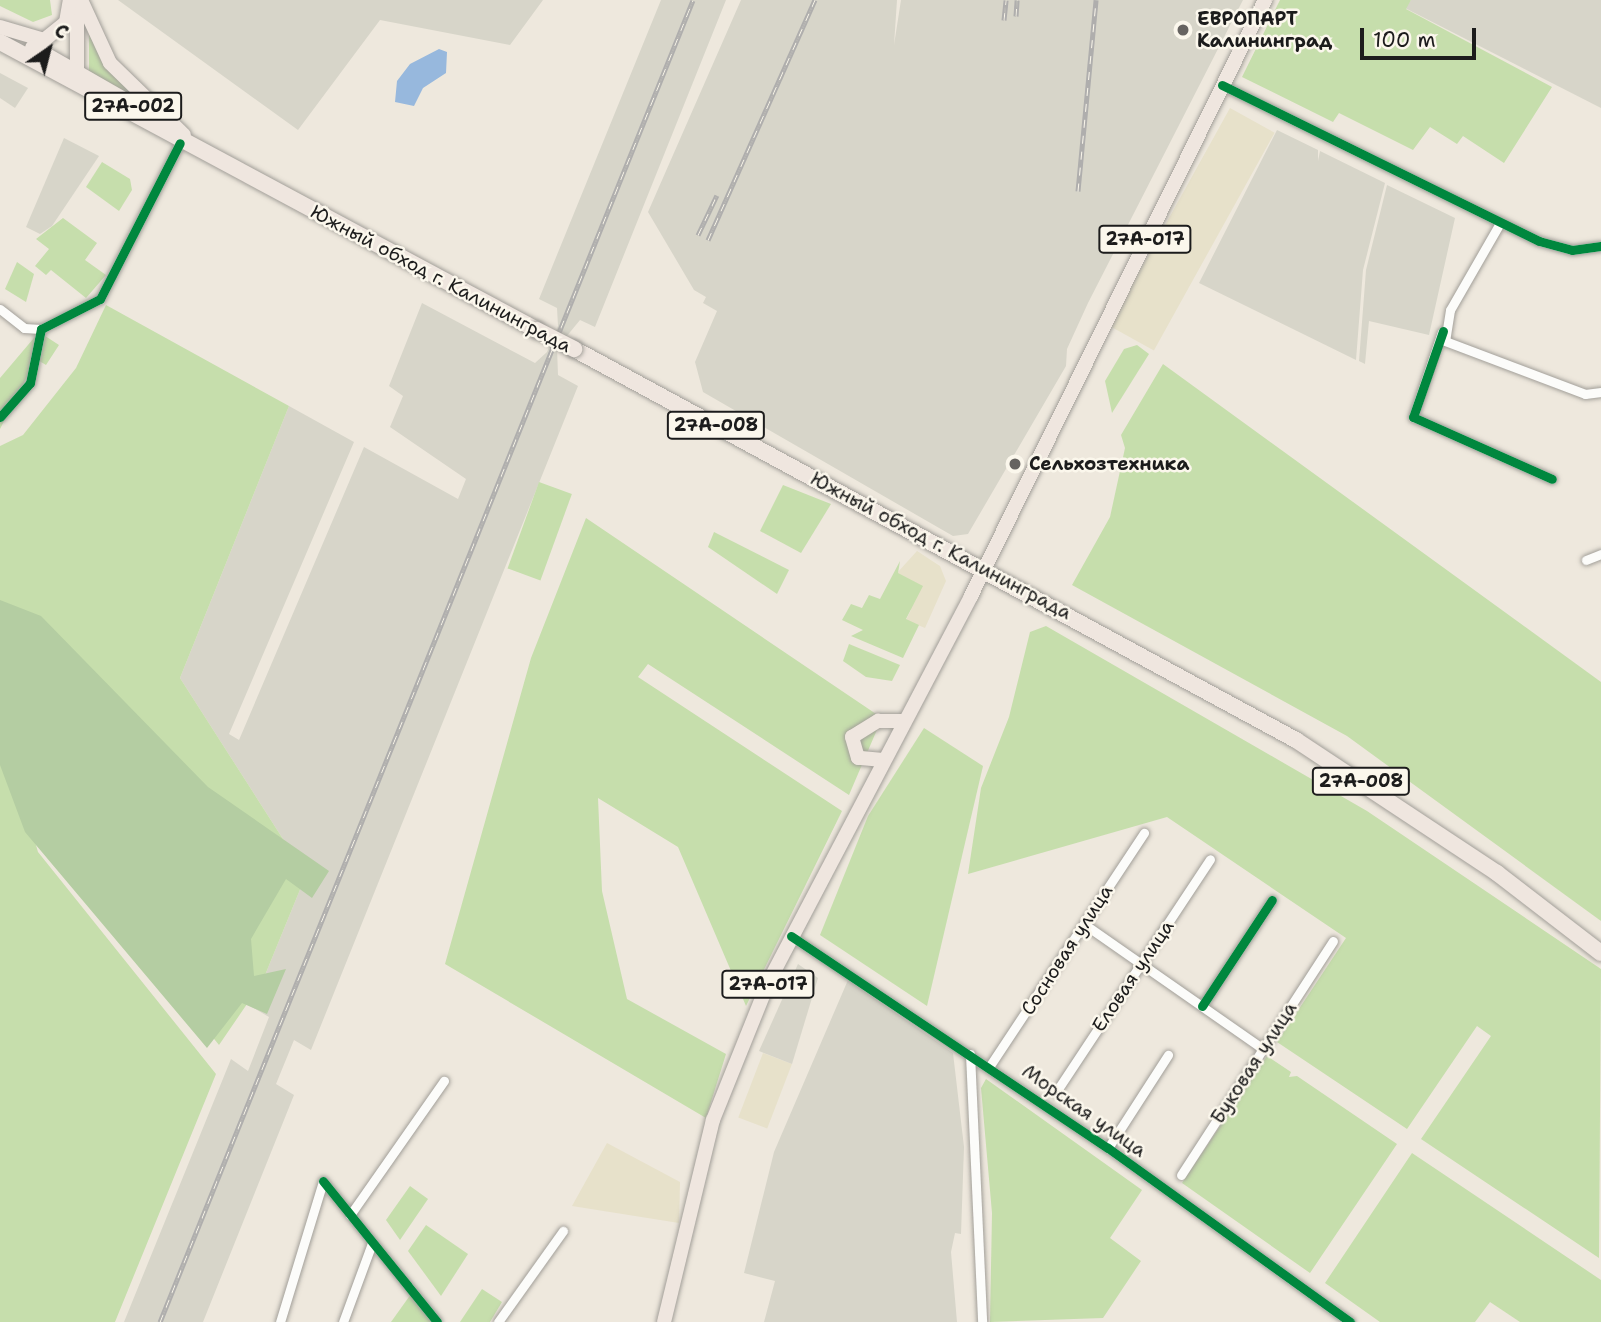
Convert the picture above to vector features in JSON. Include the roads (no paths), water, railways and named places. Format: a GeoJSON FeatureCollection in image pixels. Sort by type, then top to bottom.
{"type":"FeatureCollection","features":[{"type":"Feature","properties":{"kind":"highway","name":"27А-002"},"geometry":{"type":"LineString","coordinates":[[0,29],[75,71],[186,142]]}},
{"type":"Feature","properties":{"kind":"highway","name":"27А-002"},"geometry":{"type":"LineString","coordinates":[[0,42],[79,88]]}},
{"type":"Feature","properties":{"kind":"highway","name":"Южный обход г. Калининграда"},"geometry":{"type":"LineString","coordinates":[[79,88],[186,142],[255,183],[574,349],[1336,765],[1601,953]]}},
{"type":"Feature","properties":{"kind":"main road"},"geometry":{"type":"LineString","coordinates":[[0,29],[44,40],[66,22],[70,0]]}},
{"type":"Feature","properties":{"kind":"main road","name":"27А-008"},"geometry":{"type":"LineString","coordinates":[[79,0],[110,63],[147,106],[186,142]]}},
{"type":"Feature","properties":{"kind":"main road","name":"27А-008"},"geometry":{"type":"LineString","coordinates":[[79,0],[75,71],[79,88]]}},
{"type":"Feature","properties":{"kind":"main road","name":"27А-017"},"geometry":{"type":"LineString","coordinates":[[664,1322],[713,1120],[792,936],[983,570],[1265,0]]}},
{"type":"Feature","properties":{"kind":"main road"},"geometry":{"type":"LineString","coordinates":[[49,70],[75,71],[84,63],[85,16]]}},
{"type":"Feature","properties":{"kind":"main road"},"geometry":{"type":"LineString","coordinates":[[883,760],[858,758],[852,737],[878,721],[903,721]]}},
{"type":"Feature","properties":{"kind":"street"},"geometry":{"type":"LineString","coordinates":[[1222,85],[1500,223],[1572,250],[1601,246]]}},
{"type":"Feature","properties":{"kind":"street"},"geometry":{"type":"LineString","coordinates":[[0,309],[24,328],[41,329],[100,299],[186,142]]}},
{"type":"Feature","properties":{"kind":"street"},"geometry":{"type":"LineString","coordinates":[[1500,223],[1443,331],[1413,417],[1552,479]]}},
{"type":"Feature","properties":{"kind":"street"},"geometry":{"type":"LineString","coordinates":[[0,417],[30,383],[41,329]]}},
{"type":"Feature","properties":{"kind":"street"},"geometry":{"type":"LineString","coordinates":[[1443,331],[1453,345],[1585,394],[1601,392]]}},
{"type":"Feature","properties":{"kind":"street"},"geometry":{"type":"LineString","coordinates":[[1586,560],[1601,554]]}},
{"type":"Feature","properties":{"kind":"street","name":"Сосновая улица"},"geometry":{"type":"LineString","coordinates":[[989,1067],[1144,833]]}},
{"type":"Feature","properties":{"kind":"street","name":"Еловая улица"},"geometry":{"type":"LineString","coordinates":[[1056,1092],[1210,859]]}},
{"type":"Feature","properties":{"kind":"street"},"geometry":{"type":"LineString","coordinates":[[1202,1006],[1272,900]]}},
{"type":"Feature","properties":{"kind":"street"},"geometry":{"type":"LineString","coordinates":[[1084,924],[1263,1049]]}},
{"type":"Feature","properties":{"kind":"street","name":"Морская улица"},"geometry":{"type":"LineString","coordinates":[[792,936],[1108,1149],[1350,1322]]}},
{"type":"Feature","properties":{"kind":"street","name":"Буковая улица"},"geometry":{"type":"LineString","coordinates":[[1181,1175],[1333,941]]}},
{"type":"Feature","properties":{"kind":"street"},"geometry":{"type":"LineString","coordinates":[[970,1054],[982,1322]]}},
{"type":"Feature","properties":{"kind":"street"},"geometry":{"type":"LineString","coordinates":[[1108,1149],[1168,1055]]}},
{"type":"Feature","properties":{"kind":"street"},"geometry":{"type":"LineString","coordinates":[[350,1215],[444,1081]]}},
{"type":"Feature","properties":{"kind":"street"},"geometry":{"type":"LineString","coordinates":[[281,1322],[323,1181],[437,1322]]}},
{"type":"Feature","properties":{"kind":"street"},"geometry":{"type":"LineString","coordinates":[[498,1322],[563,1231]]}},
{"type":"Feature","properties":{"kind":"street"},"geometry":{"type":"LineString","coordinates":[[343,1322],[372,1243]]}},
{"type":"Feature","properties":{"kind":"water"},"geometry":{"type":"Polygon","coordinates":[[[439,49],[447,52],[446,73],[423,88],[414,106],[395,102],[397,81],[410,64],[439,49]]]}},
{"type":"Feature","properties":{"kind":"railway"},"geometry":{"type":"LineString","coordinates":[[160,1322],[693,0]]}},
{"type":"Feature","properties":{"kind":"railway"},"geometry":{"type":"LineString","coordinates":[[708,240],[815,0]]}},
{"type":"Feature","properties":{"kind":"railway"},"geometry":{"type":"LineString","coordinates":[[1004,20],[1006,0]]}},
{"type":"Feature","properties":{"kind":"railway"},"geometry":{"type":"LineString","coordinates":[[1016,16],[1017,0]]}},
{"type":"Feature","properties":{"kind":"railway"},"geometry":{"type":"LineString","coordinates":[[1078,191],[1096,0]]}},
{"type":"Feature","properties":{"kind":"railway"},"geometry":{"type":"LineString","coordinates":[[698,235],[717,195]]}},
{"type":"Feature","properties":{"kind":"place","name":"ЕВРОПАРТ Калининград"},"geometry":{"type":"Point","coordinates":[1183,30]}},
{"type":"Feature","properties":{"kind":"place","name":"Сельхозтехника"},"geometry":{"type":"Point","coordinates":[1015,464]}}]}
